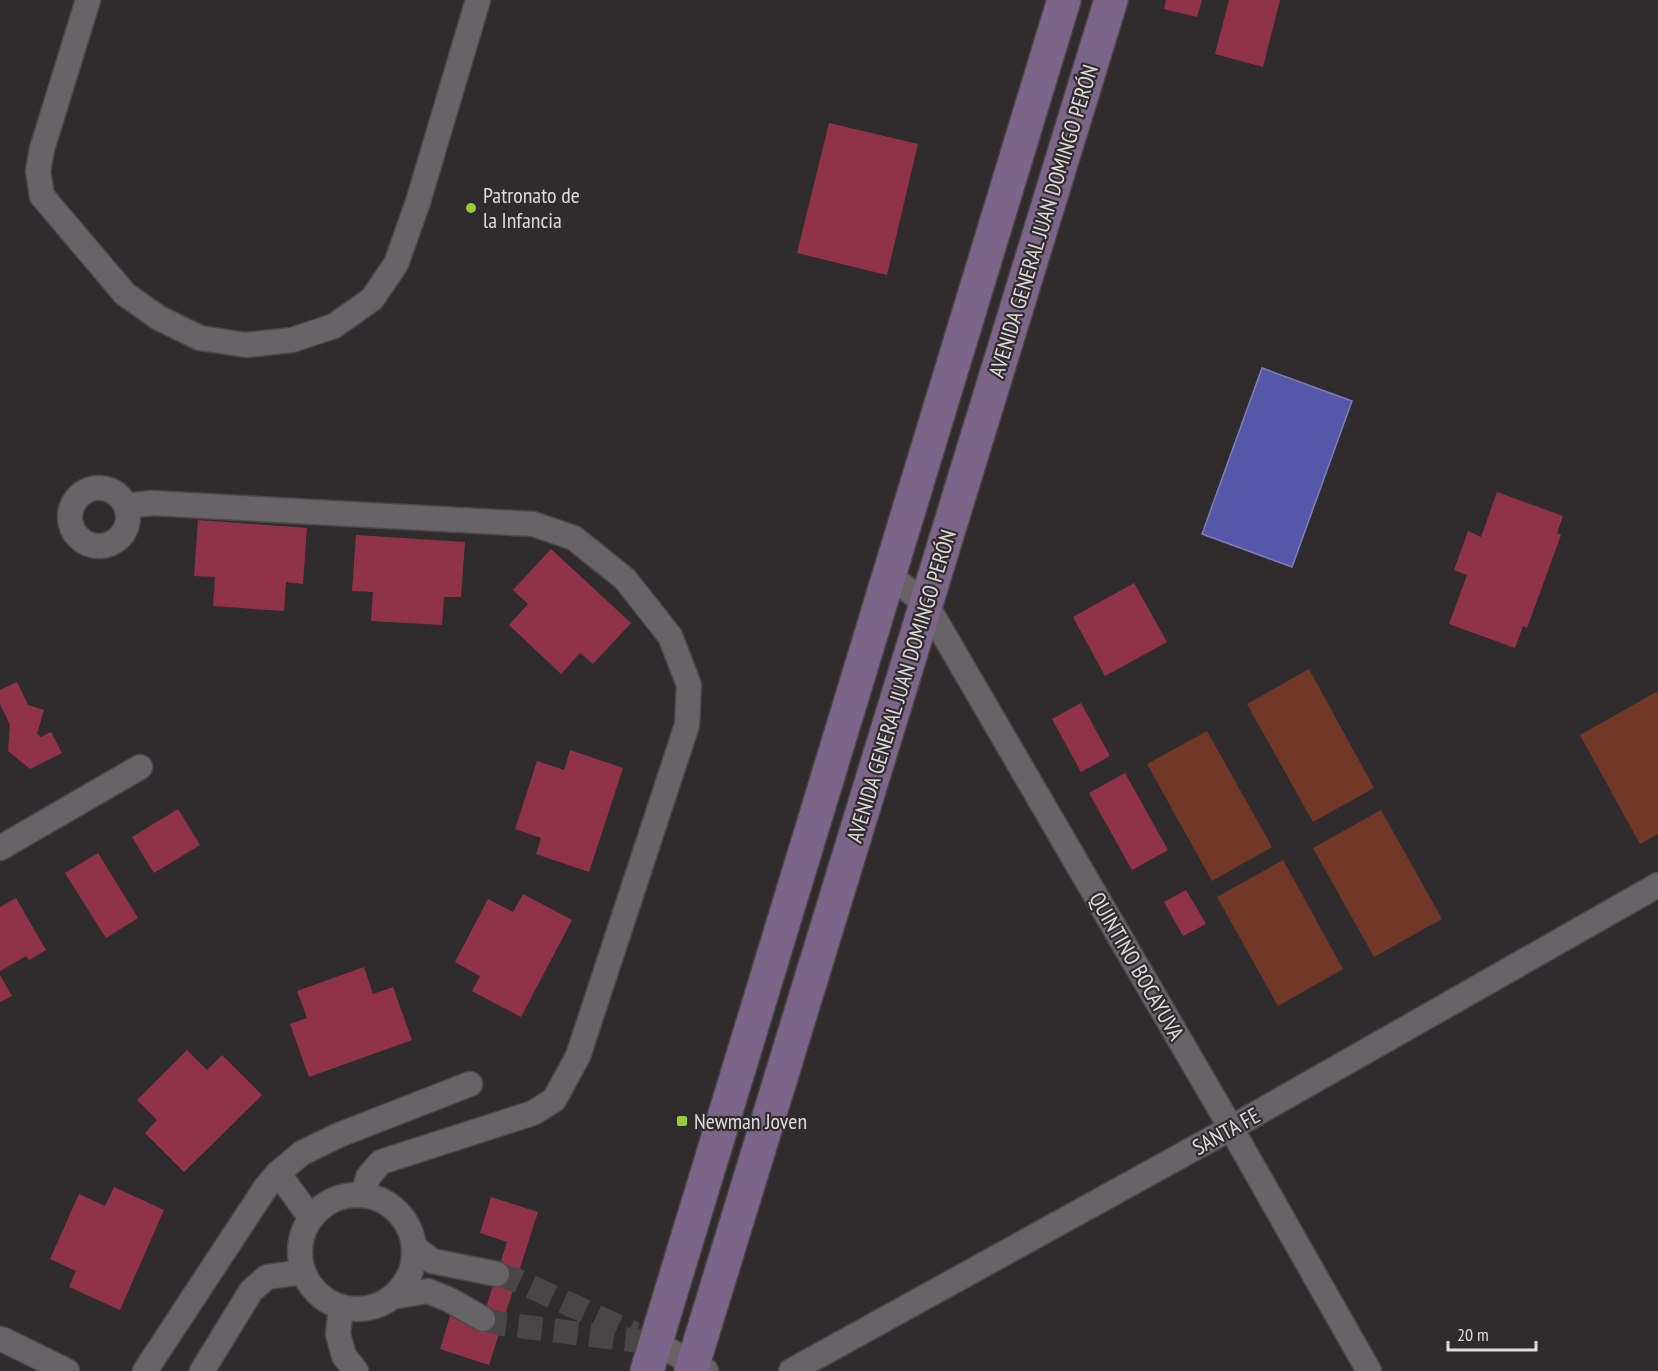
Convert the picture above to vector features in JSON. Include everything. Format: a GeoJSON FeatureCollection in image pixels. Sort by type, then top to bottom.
{"type":"FeatureCollection","features":[{"type":"Feature","properties":{"kind":"main road","name":"AVENIDA GENERAL JUAN DOMINGO PERÓN"},"geometry":{"type":"LineString","coordinates":[[652,1357],[1064,0]]}},
{"type":"Feature","properties":{"kind":"main road","name":"AVENIDA GENERAL JUAN DOMINGO PERÓN"},"geometry":{"type":"LineString","coordinates":[[696,1369],[926,604],[1111,0]]}},
{"type":"Feature","properties":{"kind":"street"},"geometry":{"type":"LineString","coordinates":[[88,0],[42,149],[38,171],[42,196],[125,294],[159,318],[200,338],[246,345],[292,340],[334,326],[372,298],[396,264],[418,202],[478,0]]}},
{"type":"Feature","properties":{"kind":"street"},"geometry":{"type":"LineString","coordinates":[[127,506],[151,503],[533,524],[574,538],[625,579],[670,636],[689,685],[687,725],[684,736],[578,1056],[555,1100],[533,1113],[381,1162],[368,1177],[363,1195]]}},
{"type":"Feature","properties":{"kind":"street","name":"QUINTINO BOCAYUVA"},"geometry":{"type":"LineString","coordinates":[[889,575],[926,604],[1232,1128],[1369,1371]]}},
{"type":"Feature","properties":{"kind":"street"},"geometry":{"type":"LineString","coordinates":[[0,848],[140,767]]}},
{"type":"Feature","properties":{"kind":"street","name":"SANTA FE"},"geometry":{"type":"LineString","coordinates":[[791,1371],[1232,1128],[1658,885]]}},
{"type":"Feature","properties":{"kind":"street"},"geometry":{"type":"LineString","coordinates":[[145,1371],[266,1187],[278,1173],[302,1153],[339,1135],[470,1084]]}},
{"type":"Feature","properties":{"kind":"street"},"geometry":{"type":"LineString","coordinates":[[278,1173],[311,1218]]}},
{"type":"Feature","properties":{"kind":"street"},"geometry":{"type":"LineString","coordinates":[[393,1297],[405,1283],[412,1267],[414,1247],[409,1228],[397,1212],[381,1200],[363,1195],[343,1196],[325,1204],[311,1218],[302,1236],[300,1254],[303,1272],[312,1287],[325,1300],[341,1307],[359,1310],[377,1306],[393,1297],[428,1291],[483,1318]]}},
{"type":"Feature","properties":{"kind":"street"},"geometry":{"type":"LineString","coordinates":[[414,1247],[432,1261],[496,1274]]}},
{"type":"Feature","properties":{"kind":"street"},"geometry":{"type":"LineString","coordinates":[[202,1371],[251,1291],[267,1277],[303,1272]]}},
{"type":"Feature","properties":{"kind":"street"},"geometry":{"type":"LineString","coordinates":[[341,1307],[338,1334],[344,1356],[356,1371]]}},
{"type":"Feature","properties":{"kind":"street"},"geometry":{"type":"LineString","coordinates":[[0,1339],[67,1371]]}},
{"type":"Feature","properties":{"kind":"street"},"geometry":{"type":"LineString","coordinates":[[652,1357],[696,1369]]}},
{"type":"Feature","properties":{"kind":"shaded area"},"geometry":{"type":"Polygon","coordinates":[[[1262,368],[1352,401],[1292,567],[1202,534],[1262,368]]]}},
{"type":"Feature","properties":{"kind":"shaded area"},"geometry":{"type":"Polygon","coordinates":[[[1309,669],[1374,788],[1313,822],[1247,704],[1309,669]]]}},
{"type":"Feature","properties":{"kind":"shaded area"},"geometry":{"type":"Polygon","coordinates":[[[1658,691],[1658,834],[1640,844],[1580,735],[1658,691]]]}},
{"type":"Feature","properties":{"kind":"shaded area"},"geometry":{"type":"Polygon","coordinates":[[[1207,731],[1272,847],[1212,881],[1147,764],[1207,731]]]}},
{"type":"Feature","properties":{"kind":"shaded area"},"geometry":{"type":"Polygon","coordinates":[[[1381,810],[1442,919],[1374,957],[1313,848],[1381,810]]]}},
{"type":"Feature","properties":{"kind":"shaded area"},"geometry":{"type":"Polygon","coordinates":[[[1283,860],[1343,969],[1278,1006],[1217,897],[1283,860]]]}},
{"type":"Feature","properties":{"kind":"building"},"geometry":{"type":"Polygon","coordinates":[[[1166,0],[1202,0],[1197,17],[1164,9],[1166,0]]]}},
{"type":"Feature","properties":{"kind":"building"},"geometry":{"type":"Polygon","coordinates":[[[1229,0],[1280,0],[1263,67],[1215,54],[1229,0]]]}},
{"type":"Feature","properties":{"kind":"building"},"geometry":{"type":"Polygon","coordinates":[[[829,123],[918,144],[887,275],[797,253],[829,123]]]}},
{"type":"Feature","properties":{"kind":"building"},"geometry":{"type":"Polygon","coordinates":[[[1497,492],[1563,516],[1557,533],[1561,535],[1527,628],[1523,626],[1515,648],[1449,624],[1467,575],[1454,570],[1468,531],[1481,537],[1497,492]]]}},
{"type":"Feature","properties":{"kind":"building"},"geometry":{"type":"Polygon","coordinates":[[[198,520],[307,528],[303,584],[286,582],[284,611],[213,606],[215,577],[194,576],[198,520]]]}},
{"type":"Feature","properties":{"kind":"building"},"geometry":{"type":"Polygon","coordinates":[[[356,535],[465,542],[461,597],[444,597],[442,625],[371,621],[373,592],[352,591],[356,535]]]}},
{"type":"Feature","properties":{"kind":"building"},"geometry":{"type":"Polygon","coordinates":[[[551,549],[631,623],[593,664],[580,653],[561,674],[509,625],[528,604],[513,590],[551,549]]]}},
{"type":"Feature","properties":{"kind":"building"},"geometry":{"type":"Polygon","coordinates":[[[1134,583],[1167,642],[1105,676],[1073,617],[1134,583]]]}},
{"type":"Feature","properties":{"kind":"building"},"geometry":{"type":"Polygon","coordinates":[[[17,682],[28,705],[44,710],[37,734],[41,737],[51,732],[62,753],[30,769],[8,751],[10,725],[0,704],[0,690],[17,682]]]}},
{"type":"Feature","properties":{"kind":"building"},"geometry":{"type":"Polygon","coordinates":[[[1081,703],[1110,756],[1081,772],[1052,719],[1081,703]]]}},
{"type":"Feature","properties":{"kind":"building"},"geometry":{"type":"Polygon","coordinates":[[[570,750],[623,768],[589,872],[536,854],[541,838],[515,829],[537,761],[564,770],[570,750]]]}},
{"type":"Feature","properties":{"kind":"building"},"geometry":{"type":"Polygon","coordinates":[[[1125,773],[1168,850],[1132,870],[1089,793],[1125,773]]]}},
{"type":"Feature","properties":{"kind":"building"},"geometry":{"type":"Polygon","coordinates":[[[178,809],[200,845],[154,873],[132,837],[178,809]]]}},
{"type":"Feature","properties":{"kind":"building"},"geometry":{"type":"Polygon","coordinates":[[[98,853],[138,918],[106,938],[65,873],[98,853]]]}},
{"type":"Feature","properties":{"kind":"building"},"geometry":{"type":"Polygon","coordinates":[[[1186,890],[1206,924],[1183,936],[1164,902],[1186,890]]]}},
{"type":"Feature","properties":{"kind":"building"},"geometry":{"type":"Polygon","coordinates":[[[523,894],[572,920],[521,1017],[472,991],[480,976],[455,962],[488,899],[513,912],[523,894]]]}},
{"type":"Feature","properties":{"kind":"building"},"geometry":{"type":"Polygon","coordinates":[[[16,898],[46,950],[29,960],[26,956],[0,971],[0,907],[16,898]]]}},
{"type":"Feature","properties":{"kind":"building"},"geometry":{"type":"Polygon","coordinates":[[[364,967],[373,994],[393,987],[412,1040],[309,1077],[290,1024],[307,1018],[297,991],[364,967]]]}},
{"type":"Feature","properties":{"kind":"building"},"geometry":{"type":"Polygon","coordinates":[[[0,975],[12,996],[0,1002],[0,975]]]}},
{"type":"Feature","properties":{"kind":"building"},"geometry":{"type":"Polygon","coordinates":[[[187,1050],[207,1070],[222,1055],[262,1095],[184,1172],[145,1133],[157,1120],[137,1100],[187,1050]]]}},
{"type":"Feature","properties":{"kind":"building"},"geometry":{"type":"Polygon","coordinates":[[[114,1187],[164,1210],[120,1310],[69,1287],[76,1271],[50,1259],[79,1194],[105,1206],[114,1187]]]}},
{"type":"Feature","properties":{"kind":"building"},"geometry":{"type":"Polygon","coordinates":[[[491,1197],[538,1212],[489,1365],[440,1349],[450,1316],[480,1326],[507,1242],[480,1233],[491,1197]]]}},
{"type":"Feature","properties":{"kind":"tunnel"},"geometry":{"type":"LineString","coordinates":[[497,1274],[516,1280],[635,1334]]}},
{"type":"Feature","properties":{"kind":"tunnel"},"geometry":{"type":"LineString","coordinates":[[483,1319],[502,1324],[656,1343]]}},
{"type":"Feature","properties":{"kind":"place","name":"Patronato de la Infancia"},"geometry":{"type":"Point","coordinates":[471,208]}},
{"type":"Feature","properties":{"kind":"place","name":"Newman Joven"},"geometry":{"type":"Point","coordinates":[682,1121]}}]}
